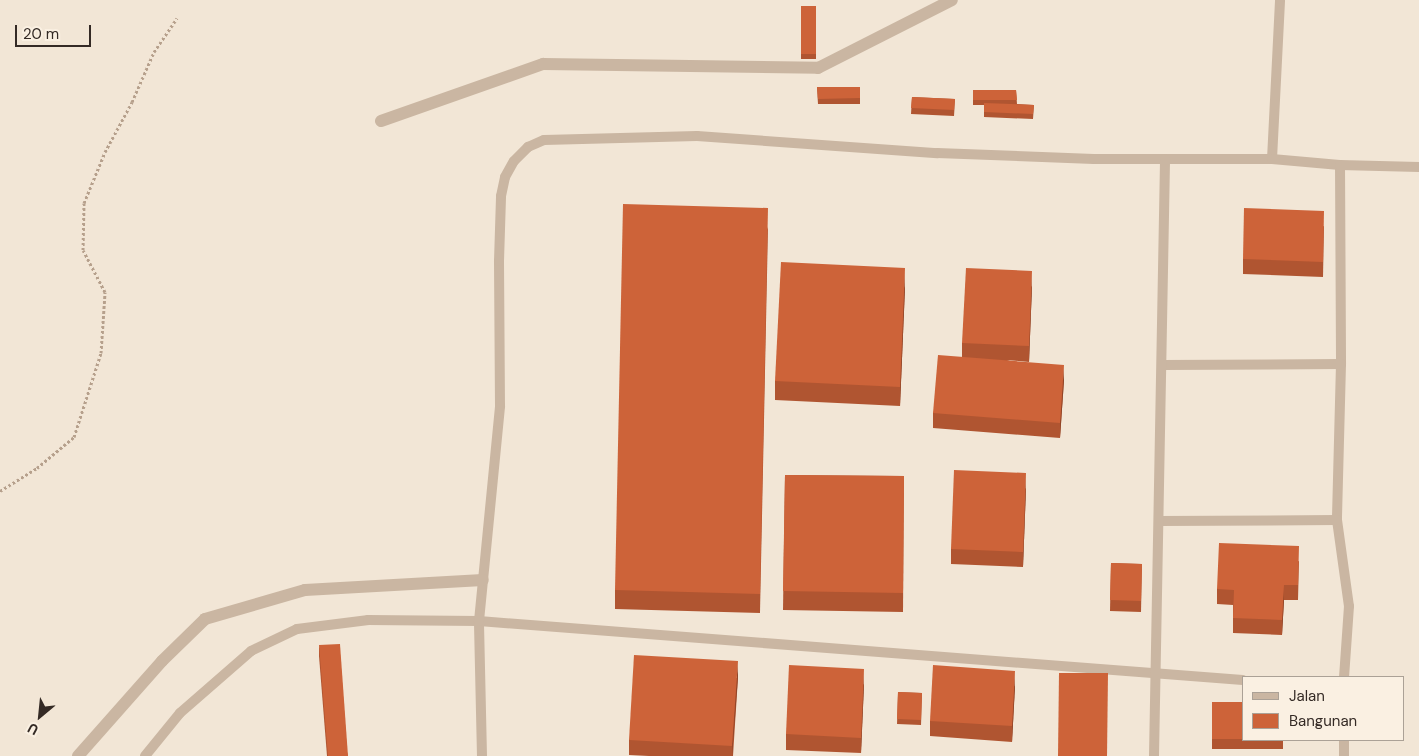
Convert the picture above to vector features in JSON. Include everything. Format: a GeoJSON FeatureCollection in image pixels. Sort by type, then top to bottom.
{"type":"FeatureCollection","features":[{"type":"Feature","properties":{"kind":"street"},"geometry":{"type":"LineString","coordinates":[[381,121],[543,64],[818,68],[952,0]]}},
{"type":"Feature","properties":{"kind":"street"},"geometry":{"type":"LineString","coordinates":[[78,756],[162,661],[205,619],[305,590],[483,580]]}},
{"type":"Feature","properties":{"kind":"lane"},"geometry":{"type":"LineString","coordinates":[[1272,160],[1280,0]]}},
{"type":"Feature","properties":{"kind":"lane"},"geometry":{"type":"LineString","coordinates":[[482,756],[479,621],[500,406],[501,196],[506,177],[514,162],[528,147],[544,140],[697,136],[937,153],[1094,159],[1272,160],[1340,165],[1419,167]]}},
{"type":"Feature","properties":{"kind":"lane"},"geometry":{"type":"LineString","coordinates":[[1154,756],[1165,159]]}},
{"type":"Feature","properties":{"kind":"lane"},"geometry":{"type":"LineString","coordinates":[[1340,165],[1340,364],[1337,520],[1349,606],[1344,676]]}},
{"type":"Feature","properties":{"kind":"lane"},"geometry":{"type":"LineString","coordinates":[[1162,365],[1340,364]]}},
{"type":"Feature","properties":{"kind":"lane"},"geometry":{"type":"LineString","coordinates":[[1159,521],[1337,520]]}},
{"type":"Feature","properties":{"kind":"lane"},"geometry":{"type":"LineString","coordinates":[[144,756],[180,714],[251,651],[297,629],[368,620],[479,621],[1242,680]]}},
{"type":"Feature","properties":{"kind":"lane"},"geometry":{"type":"LineString","coordinates":[[1344,741],[1344,756]]}},
{"type":"Feature","properties":{"kind":"path"},"geometry":{"type":"LineString","coordinates":[[0,491],[37,468],[74,437],[101,353],[105,292],[83,250],[84,203],[105,152],[132,102],[154,52],[177,18]]}},
{"type":"Feature","properties":{"kind":"building"},"geometry":{"type":"Polygon","coordinates":[[[801,6],[816,6],[816,54],[801,54],[801,6]]]}},
{"type":"Feature","properties":{"kind":"building"},"geometry":{"type":"Polygon","coordinates":[[[817,87],[860,87],[860,98],[818,99],[817,87]]]}},
{"type":"Feature","properties":{"kind":"building"},"geometry":{"type":"Polygon","coordinates":[[[973,90],[1016,90],[1017,100],[973,100],[973,90]]]}},
{"type":"Feature","properties":{"kind":"building"},"geometry":{"type":"Polygon","coordinates":[[[912,97],[955,99],[954,110],[911,108],[912,97]]]}},
{"type":"Feature","properties":{"kind":"building"},"geometry":{"type":"Polygon","coordinates":[[[984,103],[1034,105],[1033,114],[984,112],[984,103]]]}},
{"type":"Feature","properties":{"kind":"building"},"geometry":{"type":"Polygon","coordinates":[[[623,204],[768,208],[760,594],[615,590],[623,204]]]}},
{"type":"Feature","properties":{"kind":"building"},"geometry":{"type":"Polygon","coordinates":[[[1244,208],[1324,211],[1323,262],[1243,259],[1244,208]]]}},
{"type":"Feature","properties":{"kind":"building"},"geometry":{"type":"Polygon","coordinates":[[[781,262],[905,268],[900,387],[775,381],[781,262]]]}},
{"type":"Feature","properties":{"kind":"building"},"geometry":{"type":"Polygon","coordinates":[[[966,268],[1032,271],[1029,346],[962,343],[966,268]]]}},
{"type":"Feature","properties":{"kind":"building"},"geometry":{"type":"Polygon","coordinates":[[[938,355],[1064,365],[1060,423],[933,413],[938,355]]]}},
{"type":"Feature","properties":{"kind":"building"},"geometry":{"type":"Polygon","coordinates":[[[954,470],[1026,473],[1023,552],[951,549],[954,470]]]}},
{"type":"Feature","properties":{"kind":"building"},"geometry":{"type":"Polygon","coordinates":[[[785,475],[904,476],[903,593],[783,591],[785,475]]]}},
{"type":"Feature","properties":{"kind":"building"},"geometry":{"type":"Polygon","coordinates":[[[1219,543],[1299,546],[1298,585],[1284,585],[1282,620],[1233,618],[1234,590],[1217,589],[1219,543]]]}},
{"type":"Feature","properties":{"kind":"building"},"geometry":{"type":"Polygon","coordinates":[[[1111,563],[1142,564],[1141,601],[1110,600],[1111,563]]]}},
{"type":"Feature","properties":{"kind":"building"},"geometry":{"type":"Polygon","coordinates":[[[340,644],[348,756],[328,756],[319,645],[340,644]]]}},
{"type":"Feature","properties":{"kind":"building"},"geometry":{"type":"Polygon","coordinates":[[[634,655],[738,661],[732,746],[629,740],[634,655]]]}},
{"type":"Feature","properties":{"kind":"building"},"geometry":{"type":"Polygon","coordinates":[[[789,665],[864,669],[861,738],[786,734],[789,665]]]}},
{"type":"Feature","properties":{"kind":"building"},"geometry":{"type":"Polygon","coordinates":[[[933,665],[1015,671],[1012,726],[930,721],[933,665]]]}},
{"type":"Feature","properties":{"kind":"building"},"geometry":{"type":"Polygon","coordinates":[[[1059,673],[1108,673],[1107,756],[1058,756],[1059,673]]]}},
{"type":"Feature","properties":{"kind":"building"},"geometry":{"type":"Polygon","coordinates":[[[898,692],[922,693],[921,720],[897,719],[898,692]]]}},
{"type":"Feature","properties":{"kind":"building"},"geometry":{"type":"Polygon","coordinates":[[[1212,702],[1242,702],[1242,739],[1212,739],[1212,702]]]}}]}
